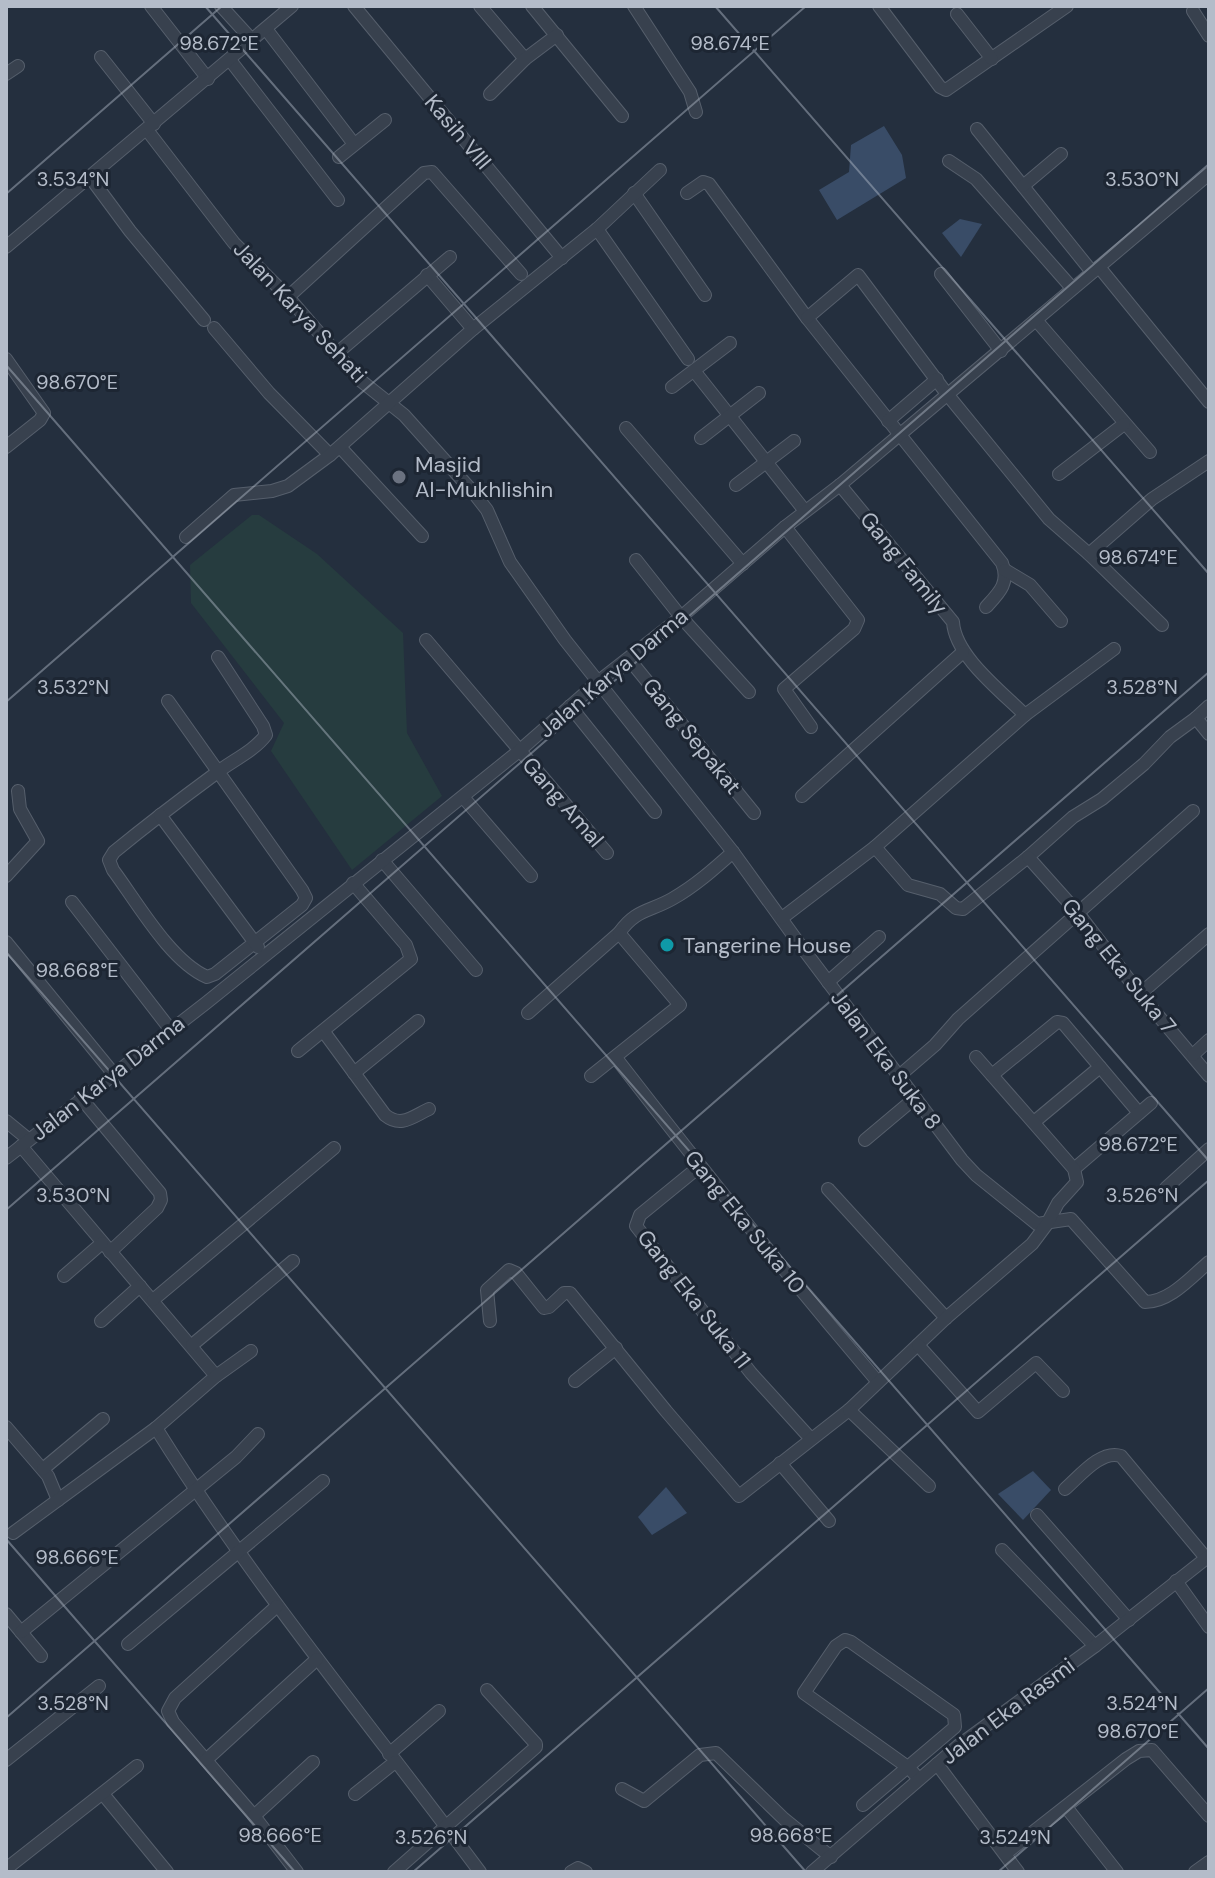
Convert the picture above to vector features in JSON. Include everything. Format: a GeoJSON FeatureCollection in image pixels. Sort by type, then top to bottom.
{"type":"FeatureCollection","features":[{"type":"Feature","properties":{"kind":"street"},"geometry":{"type":"LineString","coordinates":[[151,6],[208,79]]}},
{"type":"Feature","properties":{"kind":"street"},"geometry":{"type":"LineString","coordinates":[[221,6],[252,40]]}},
{"type":"Feature","properties":{"kind":"street"},"geometry":{"type":"LineString","coordinates":[[6,247],[292,6]]}},
{"type":"Feature","properties":{"kind":"street","name":"Kasih VIII"},"geometry":{"type":"LineString","coordinates":[[354,6],[562,258]]}},
{"type":"Feature","properties":{"kind":"street"},"geometry":{"type":"LineString","coordinates":[[480,6],[525,59]]}},
{"type":"Feature","properties":{"kind":"street"},"geometry":{"type":"LineString","coordinates":[[532,6],[622,116]]}},
{"type":"Feature","properties":{"kind":"street"},"geometry":{"type":"LineString","coordinates":[[634,6],[690,92],[696,112]]}},
{"type":"Feature","properties":{"kind":"street"},"geometry":{"type":"LineString","coordinates":[[879,6],[940,87],[946,90],[1067,6]]}},
{"type":"Feature","properties":{"kind":"street"},"geometry":{"type":"LineString","coordinates":[[1193,11],[1209,36]]}},
{"type":"Feature","properties":{"kind":"street"},"geometry":{"type":"LineString","coordinates":[[957,14],[992,59]]}},
{"type":"Feature","properties":{"kind":"street"},"geometry":{"type":"LineString","coordinates":[[266,29],[354,144]]}},
{"type":"Feature","properties":{"kind":"street"},"geometry":{"type":"LineString","coordinates":[[490,94],[525,59],[557,35]]}},
{"type":"Feature","properties":{"kind":"street","name":"Jalan Karya Sehati"},"geometry":{"type":"LineString","coordinates":[[101,57],[234,243],[288,297],[360,380],[391,402],[431,443],[487,510],[510,562],[565,640],[599,681]]}},
{"type":"Feature","properties":{"kind":"street"},"geometry":{"type":"LineString","coordinates":[[230,60],[338,200]]}},
{"type":"Feature","properties":{"kind":"street"},"geometry":{"type":"LineString","coordinates":[[6,74],[18,66]]}},
{"type":"Feature","properties":{"kind":"street"},"geometry":{"type":"LineString","coordinates":[[339,157],[385,120]]}},
{"type":"Feature","properties":{"kind":"street"},"geometry":{"type":"LineString","coordinates":[[977,129],[1209,402]]}},
{"type":"Feature","properties":{"kind":"street"},"geometry":{"type":"LineString","coordinates":[[1023,186],[1061,154]]}},
{"type":"Feature","properties":{"kind":"street"},"geometry":{"type":"LineString","coordinates":[[949,161],[976,179],[1072,288]]}},
{"type":"Feature","properties":{"kind":"street"},"geometry":{"type":"LineString","coordinates":[[186,537],[234,495],[280,490],[335,451],[473,329],[597,229],[660,170]]}},
{"type":"Feature","properties":{"kind":"street"},"geometry":{"type":"LineString","coordinates":[[288,297],[424,173],[432,172],[521,274]]}},
{"type":"Feature","properties":{"kind":"street","name":"Jalan Karya Darma"},"geometry":{"type":"LineString","coordinates":[[6,1158],[463,797],[599,681],[681,617],[785,527],[1001,351],[1209,174]]}},
{"type":"Feature","properties":{"kind":"street"},"geometry":{"type":"LineString","coordinates":[[90,177],[130,231],[269,393],[335,451],[422,536]]}},
{"type":"Feature","properties":{"kind":"street"},"geometry":{"type":"LineString","coordinates":[[687,193],[703,182],[709,184],[807,318],[1002,563],[1005,570],[1004,587],[986,607]]}},
{"type":"Feature","properties":{"kind":"street"},"geometry":{"type":"LineString","coordinates":[[634,193],[705,295]]}},
{"type":"Feature","properties":{"kind":"street"},"geometry":{"type":"LineString","coordinates":[[597,229],[688,359]]}},
{"type":"Feature","properties":{"kind":"street"},"geometry":{"type":"LineString","coordinates":[[336,354],[450,257]]}},
{"type":"Feature","properties":{"kind":"street"},"geometry":{"type":"LineString","coordinates":[[941,274],[1001,351]]}},
{"type":"Feature","properties":{"kind":"street"},"geometry":{"type":"LineString","coordinates":[[427,275],[473,329]]}},
{"type":"Feature","properties":{"kind":"street"},"geometry":{"type":"LineString","coordinates":[[807,318],[858,275],[947,394],[1049,519],[1162,625]]}},
{"type":"Feature","properties":{"kind":"street"},"geometry":{"type":"LineString","coordinates":[[1036,320],[1150,452]]}},
{"type":"Feature","properties":{"kind":"street"},"geometry":{"type":"LineString","coordinates":[[672,387],[730,343]]}},
{"type":"Feature","properties":{"kind":"street"},"geometry":{"type":"LineString","coordinates":[[6,360],[44,413],[40,420],[6,447]]}},
{"type":"Feature","properties":{"kind":"street"},"geometry":{"type":"LineString","coordinates":[[695,372],[805,511]]}},
{"type":"Feature","properties":{"kind":"street"},"geometry":{"type":"LineString","coordinates":[[888,421],[937,379]]}},
{"type":"Feature","properties":{"kind":"street"},"geometry":{"type":"LineString","coordinates":[[701,438],[759,393]]}},
{"type":"Feature","properties":{"kind":"street"},"geometry":{"type":"LineString","coordinates":[[1059,474],[1124,424]]}},
{"type":"Feature","properties":{"kind":"street"},"geometry":{"type":"LineString","coordinates":[[626,428],[743,564]]}},
{"type":"Feature","properties":{"kind":"street"},"geometry":{"type":"LineString","coordinates":[[736,485],[794,441]]}},
{"type":"Feature","properties":{"kind":"street"},"geometry":{"type":"LineString","coordinates":[[1089,554],[1152,499],[1209,461]]}},
{"type":"Feature","properties":{"kind":"street","name":"Gang Family"},"geometry":{"type":"LineString","coordinates":[[840,485],[953,622],[954,633],[963,652],[1025,715]]}},
{"type":"Feature","properties":{"kind":"street"},"geometry":{"type":"LineString","coordinates":[[785,527],[858,620],[854,629],[784,689],[811,727]]}},
{"type":"Feature","properties":{"kind":"street"},"geometry":{"type":"LineString","coordinates":[[636,560],[681,617],[749,692]]}},
{"type":"Feature","properties":{"kind":"street"},"geometry":{"type":"LineString","coordinates":[[1005,570],[1030,585],[1061,621]]}},
{"type":"Feature","properties":{"kind":"street","name":"Gang Amal"},"geometry":{"type":"LineString","coordinates":[[426,640],[607,853]]}},
{"type":"Feature","properties":{"kind":"street"},"geometry":{"type":"LineString","coordinates":[[782,918],[875,847],[1025,715],[1114,649]]}},
{"type":"Feature","properties":{"kind":"street"},"geometry":{"type":"LineString","coordinates":[[802,796],[963,652]]}},
{"type":"Feature","properties":{"kind":"street"},"geometry":{"type":"LineString","coordinates":[[168,701],[217,772],[305,896],[302,905],[215,974],[207,977],[170,947],[110,864],[111,856],[160,815],[217,772],[260,743],[266,732],[218,657]]}},
{"type":"Feature","properties":{"kind":"street","name":"Gang Sepakat"},"geometry":{"type":"LineString","coordinates":[[629,659],[754,813]]}},
{"type":"Feature","properties":{"kind":"street","name":"Jalan Eka Suka 8"},"geometry":{"type":"LineString","coordinates":[[599,681],[733,852],[937,1129],[976,1175],[1037,1224],[1071,1219],[1145,1302],[1160,1300],[1170,1294],[1209,1262]]}},
{"type":"Feature","properties":{"kind":"street"},"geometry":{"type":"LineString","coordinates":[[570,706],[655,812]]}},
{"type":"Feature","properties":{"kind":"street"},"geometry":{"type":"LineString","coordinates":[[875,847],[908,885],[940,894],[958,909],[969,906],[1073,817],[1102,799],[1209,706]]}},
{"type":"Feature","properties":{"kind":"street"},"geometry":{"type":"LineString","coordinates":[[1196,718],[1209,734]]}},
{"type":"Feature","properties":{"kind":"street"},"geometry":{"type":"LineString","coordinates":[[6,876],[38,841],[20,809],[18,791]]}},
{"type":"Feature","properties":{"kind":"street"},"geometry":{"type":"LineString","coordinates":[[463,797],[531,876]]}},
{"type":"Feature","properties":{"kind":"street"},"geometry":{"type":"LineString","coordinates":[[899,1076],[935,1045],[958,1019],[1193,811]]}},
{"type":"Feature","properties":{"kind":"street"},"geometry":{"type":"LineString","coordinates":[[160,815],[264,956]]}},
{"type":"Feature","properties":{"kind":"street"},"geometry":{"type":"LineString","coordinates":[[528,1013],[619,933],[628,920],[647,908],[672,900],[733,852]]}},
{"type":"Feature","properties":{"kind":"street","name":"Gang Eka Suka 7"},"geometry":{"type":"LineString","coordinates":[[1028,857],[1078,913],[1140,994],[1209,1076]]}},
{"type":"Feature","properties":{"kind":"street"},"geometry":{"type":"LineString","coordinates":[[382,860],[476,970]]}},
{"type":"Feature","properties":{"kind":"street"},"geometry":{"type":"LineString","coordinates":[[298,1051],[411,959],[406,945],[353,883]]}},
{"type":"Feature","properties":{"kind":"street"},"geometry":{"type":"LineString","coordinates":[[72,902],[170,1029]]}},
{"type":"Feature","properties":{"kind":"street"},"geometry":{"type":"LineString","coordinates":[[591,1076],[680,1005],[619,933]]}},
{"type":"Feature","properties":{"kind":"street"},"geometry":{"type":"LineString","coordinates":[[1140,994],[1209,934]]}},
{"type":"Feature","properties":{"kind":"street"},"geometry":{"type":"LineString","coordinates":[[828,982],[879,937]]}},
{"type":"Feature","properties":{"kind":"street"},"geometry":{"type":"LineString","coordinates":[[6,942],[113,1073]]}},
{"type":"Feature","properties":{"kind":"street"},"geometry":{"type":"LineString","coordinates":[[354,1073],[418,1021]]}},
{"type":"Feature","properties":{"kind":"street"},"geometry":{"type":"LineString","coordinates":[[992,1075],[1057,1022],[1063,1023],[1139,1113]]}},
{"type":"Feature","properties":{"kind":"street"},"geometry":{"type":"LineString","coordinates":[[324,1032],[385,1115],[393,1121],[401,1123],[429,1109]]}},
{"type":"Feature","properties":{"kind":"street"},"geometry":{"type":"LineString","coordinates":[[1193,1055],[1209,1040]]}},
{"type":"Feature","properties":{"kind":"street"},"geometry":{"type":"LineString","coordinates":[[490,1321],[485,1298],[487,1290],[511,1269],[544,1308],[564,1293],[570,1293],[739,1496],[849,1410],[946,1318],[1032,1244],[1058,1203],[1077,1182],[1074,1169],[976,1057]]}},
{"type":"Feature","properties":{"kind":"street","name":"Gang Eka Suka 10"},"geometry":{"type":"LineString","coordinates":[[616,1058],[787,1276],[878,1382]]}},
{"type":"Feature","properties":{"kind":"street"},"geometry":{"type":"LineString","coordinates":[[1034,1122],[1100,1067]]}},
{"type":"Feature","properties":{"kind":"street"},"geometry":{"type":"LineString","coordinates":[[64,1276],[106,1248],[157,1208],[161,1200],[160,1193],[81,1098]]}},
{"type":"Feature","properties":{"kind":"street"},"geometry":{"type":"LineString","coordinates":[[865,1140],[915,1098]]}},
{"type":"Feature","properties":{"kind":"street"},"geometry":{"type":"LineString","coordinates":[[1074,1169],[1151,1103]]}},
{"type":"Feature","properties":{"kind":"street"},"geometry":{"type":"LineString","coordinates":[[6,1121],[106,1248],[216,1376]]}},
{"type":"Feature","properties":{"kind":"street"},"geometry":{"type":"LineString","coordinates":[[153,1300],[334,1148]]}},
{"type":"Feature","properties":{"kind":"street"},"geometry":{"type":"LineString","coordinates":[[1166,1188],[1209,1149]]}},
{"type":"Feature","properties":{"kind":"street","name":"Gang Eka Suka 11"},"geometry":{"type":"LineString","coordinates":[[700,1166],[640,1215],[636,1226],[751,1373],[811,1439]]}},
{"type":"Feature","properties":{"kind":"street"},"geometry":{"type":"LineString","coordinates":[[828,1189],[946,1318]]}},
{"type":"Feature","properties":{"kind":"street"},"geometry":{"type":"LineString","coordinates":[[192,1345],[293,1261]]}},
{"type":"Feature","properties":{"kind":"street"},"geometry":{"type":"LineString","coordinates":[[101,1321],[140,1286]]}},
{"type":"Feature","properties":{"kind":"street"},"geometry":{"type":"LineString","coordinates":[[918,1345],[978,1412],[1036,1363],[1063,1391]]}},
{"type":"Feature","properties":{"kind":"street"},"geometry":{"type":"LineString","coordinates":[[575,1381],[616,1348]]}},
{"type":"Feature","properties":{"kind":"street"},"geometry":{"type":"LineString","coordinates":[[13,1533],[156,1428],[216,1376],[251,1351]]}},
{"type":"Feature","properties":{"kind":"street"},"geometry":{"type":"LineString","coordinates":[[849,1410],[929,1486]]}},
{"type":"Feature","properties":{"kind":"street"},"geometry":{"type":"LineString","coordinates":[[43,1469],[103,1419]]}},
{"type":"Feature","properties":{"kind":"street"},"geometry":{"type":"LineString","coordinates":[[6,1427],[43,1469],[55,1488],[58,1500]]}},
{"type":"Feature","properties":{"kind":"street"},"geometry":{"type":"LineString","coordinates":[[156,1428],[236,1550],[480,1872]]}},
{"type":"Feature","properties":{"kind":"street"},"geometry":{"type":"LineString","coordinates":[[21,1632],[243,1451],[258,1434]]}},
{"type":"Feature","properties":{"kind":"street"},"geometry":{"type":"LineString","coordinates":[[1065,1489],[1103,1457],[1112,1453],[1121,1456],[1208,1557]]}},
{"type":"Feature","properties":{"kind":"street"},"geometry":{"type":"LineString","coordinates":[[780,1463],[829,1521]]}},
{"type":"Feature","properties":{"kind":"street"},"geometry":{"type":"LineString","coordinates":[[128,1644],[236,1550],[323,1481]]}},
{"type":"Feature","properties":{"kind":"street"},"geometry":{"type":"LineString","coordinates":[[1037,1515],[1129,1620]]}},
{"type":"Feature","properties":{"kind":"street"},"geometry":{"type":"LineString","coordinates":[[1002,1550],[1095,1646]]}},
{"type":"Feature","properties":{"kind":"street","name":"Jalan Eka Rasmi"},"geometry":{"type":"LineString","coordinates":[[812,1872],[937,1764],[1208,1557]]}},
{"type":"Feature","properties":{"kind":"street"},"geometry":{"type":"LineString","coordinates":[[1176,1581],[1209,1627]]}},
{"type":"Feature","properties":{"kind":"street"},"geometry":{"type":"LineString","coordinates":[[277,1606],[170,1705],[168,1711],[173,1722],[254,1816],[297,1872]]}},
{"type":"Feature","properties":{"kind":"street"},"geometry":{"type":"LineString","coordinates":[[6,1614],[41,1656]]}},
{"type":"Feature","properties":{"kind":"street"},"geometry":{"type":"LineString","coordinates":[[863,1805],[909,1768],[955,1727],[954,1715],[905,1678],[845,1640],[836,1646],[804,1693],[909,1768],[919,1779]]}},
{"type":"Feature","properties":{"kind":"street"},"geometry":{"type":"LineString","coordinates":[[206,1760],[317,1659]]}},
{"type":"Feature","properties":{"kind":"street"},"geometry":{"type":"LineString","coordinates":[[6,1760],[99,1686]]}},
{"type":"Feature","properties":{"kind":"street"},"geometry":{"type":"LineString","coordinates":[[394,1872],[536,1747],[487,1690]]}},
{"type":"Feature","properties":{"kind":"street"},"geometry":{"type":"LineString","coordinates":[[355,1794],[439,1711]]}},
{"type":"Feature","properties":{"kind":"street"},"geometry":{"type":"LineString","coordinates":[[1005,1854],[1139,1751],[1150,1749],[1209,1816]]}},
{"type":"Feature","properties":{"kind":"street"},"geometry":{"type":"LineString","coordinates":[[622,1789],[644,1801],[700,1755],[716,1753],[784,1819],[831,1857]]}},
{"type":"Feature","properties":{"kind":"street"},"geometry":{"type":"LineString","coordinates":[[254,1816],[313,1762]]}},
{"type":"Feature","properties":{"kind":"street"},"geometry":{"type":"LineString","coordinates":[[937,1764],[1018,1872]]}},
{"type":"Feature","properties":{"kind":"street"},"geometry":{"type":"LineString","coordinates":[[6,1869],[137,1766]]}},
{"type":"Feature","properties":{"kind":"street"},"geometry":{"type":"LineString","coordinates":[[103,1794],[164,1868],[148,1872]]}},
{"type":"Feature","properties":{"kind":"street"},"geometry":{"type":"LineString","coordinates":[[1066,1807],[1117,1872]]}},
{"type":"Feature","properties":{"kind":"street"},"geometry":{"type":"LineString","coordinates":[[1195,1872],[1209,1862]]}},
{"type":"Feature","properties":{"kind":"street"},"geometry":{"type":"LineString","coordinates":[[571,1872],[578,1868],[586,1872]]}},
{"type":"Feature","properties":{"kind":"green space"},"geometry":{"type":"Polygon","coordinates":[[[252,515],[259,515],[317,554],[403,633],[407,733],[442,796],[352,870],[271,751],[284,723],[191,603],[190,565],[252,515]]]}},
{"type":"Feature","properties":{"kind":"water"},"geometry":{"type":"Polygon","coordinates":[[[884,126],[902,155],[906,178],[837,220],[819,190],[849,172],[851,145],[884,126]]]}},
{"type":"Feature","properties":{"kind":"water"},"geometry":{"type":"Polygon","coordinates":[[[960,219],[982,224],[961,257],[942,233],[960,219]]]}},
{"type":"Feature","properties":{"kind":"water"},"geometry":{"type":"Polygon","coordinates":[[[1033,1471],[1051,1490],[1023,1520],[998,1494],[1033,1471]]]}},
{"type":"Feature","properties":{"kind":"water"},"geometry":{"type":"Polygon","coordinates":[[[666,1487],[687,1513],[652,1535],[638,1517],[666,1487]]]}},
{"type":"Feature","properties":{"kind":"place","name":"Masjid Al-Mukhlishin"},"geometry":{"type":"Point","coordinates":[399,477]}},
{"type":"Feature","properties":{"kind":"place","name":"Tangerine House"},"geometry":{"type":"Point","coordinates":[667,945]}}]}
